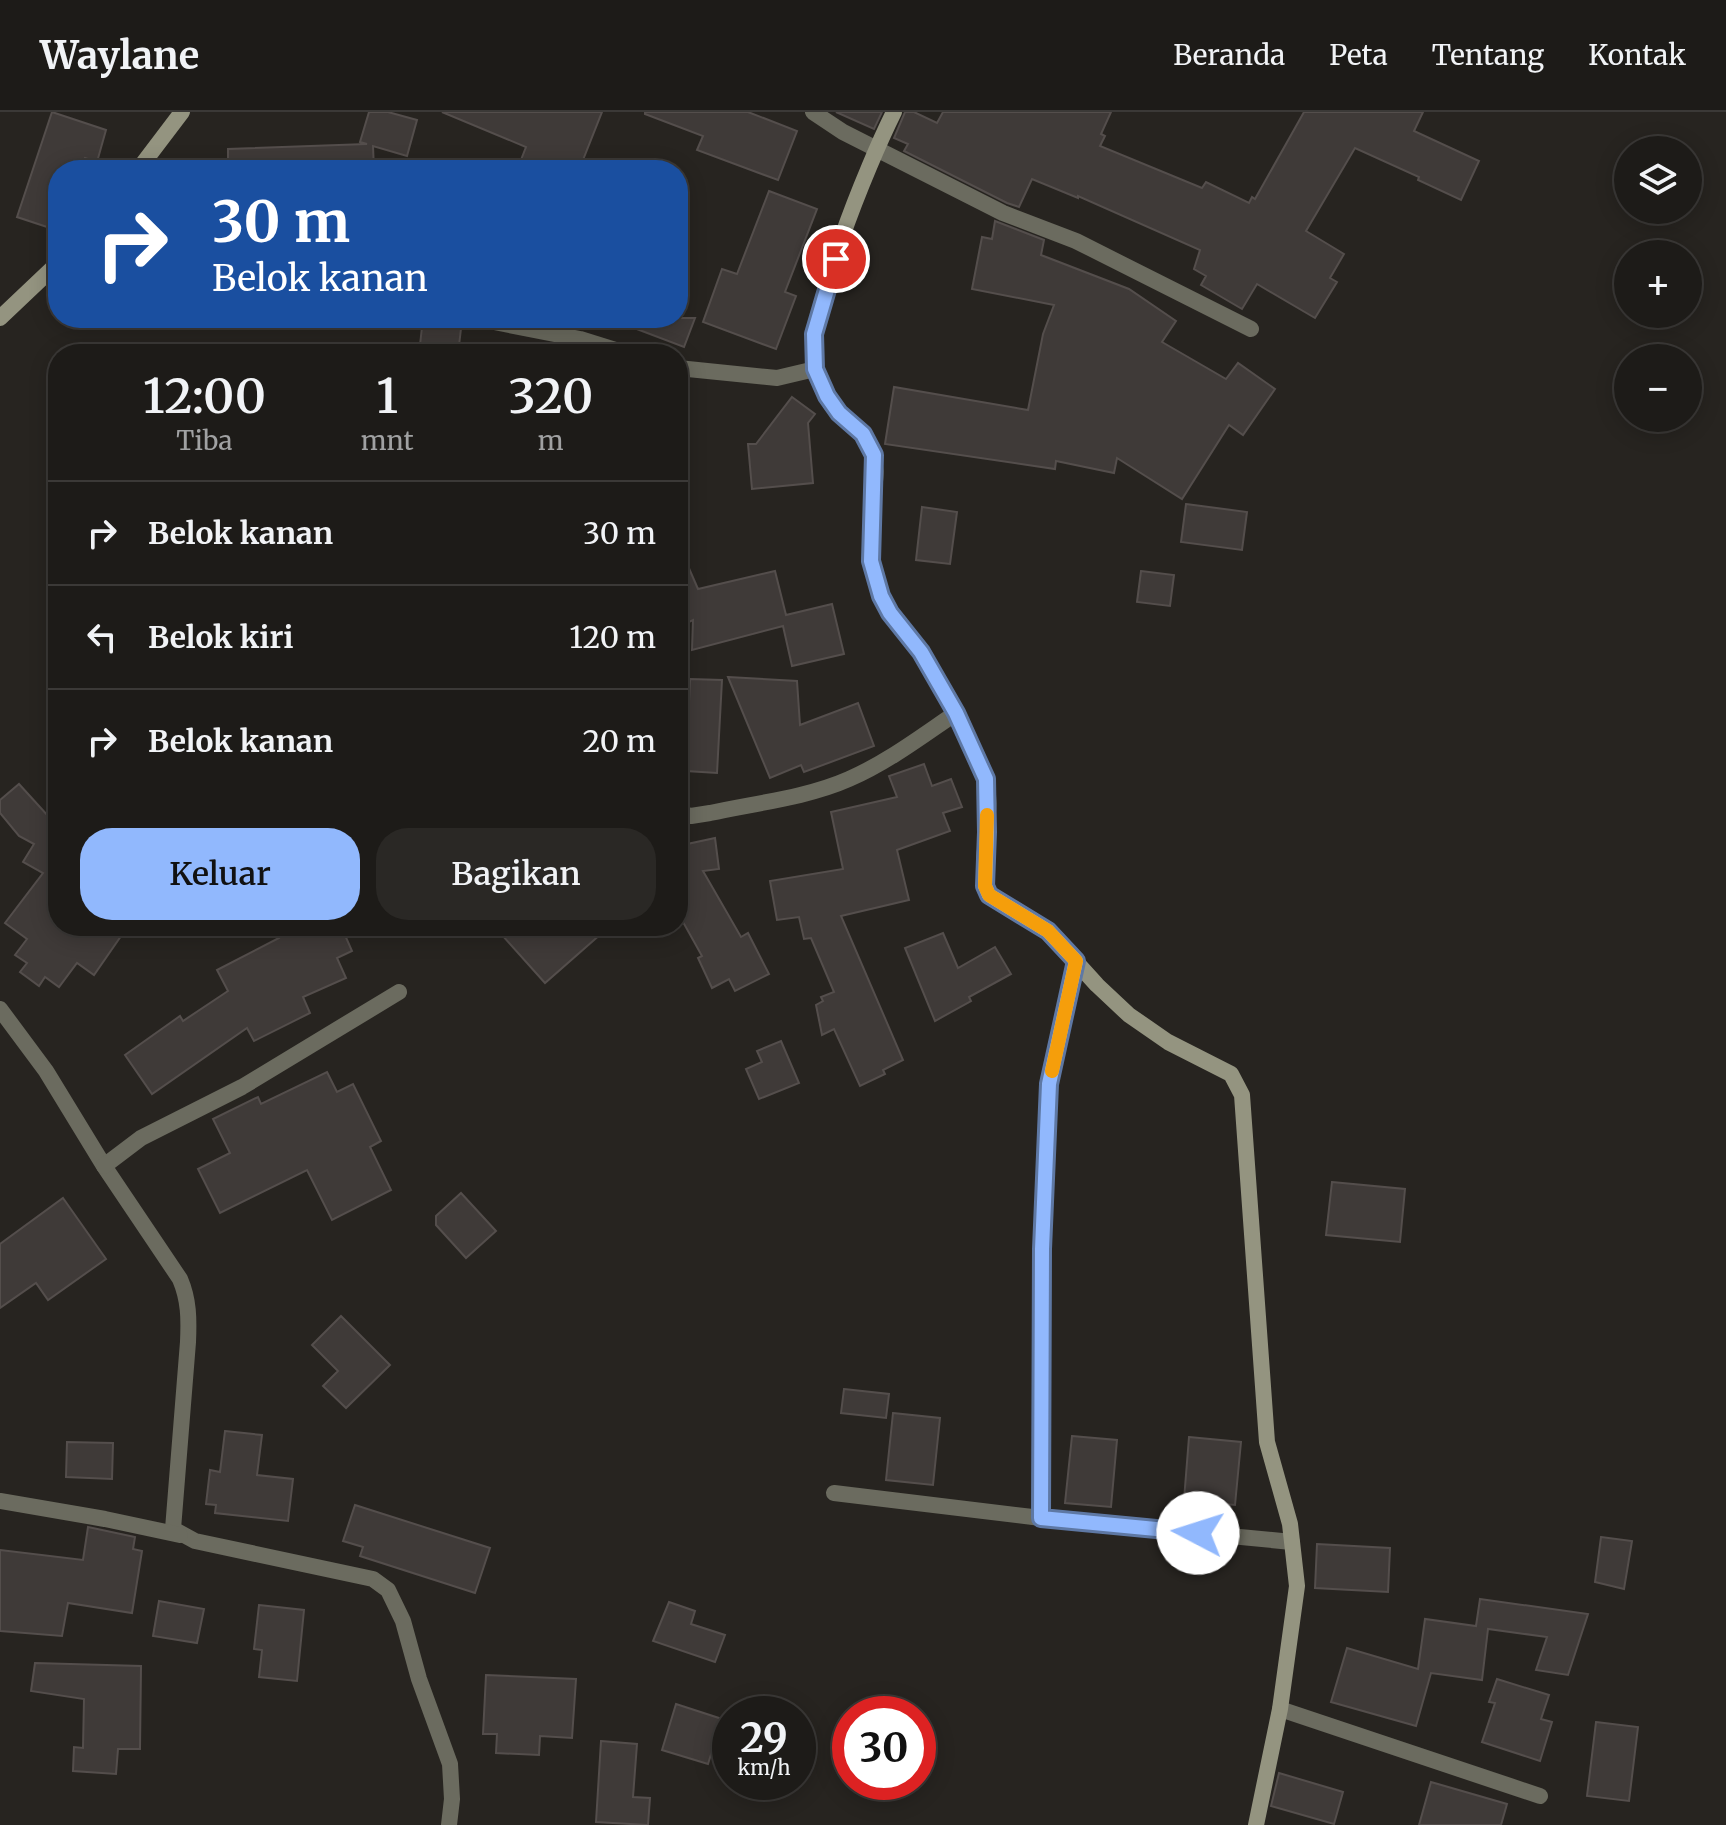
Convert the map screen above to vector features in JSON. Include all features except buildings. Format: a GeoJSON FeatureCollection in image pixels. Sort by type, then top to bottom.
{"type":"FeatureCollection","features":[{"type":"Feature","properties":{"kind":"street"},"geometry":{"type":"LineString","coordinates":[[146,160],[182,112]]}},
{"type":"Feature","properties":{"kind":"street"},"geometry":{"type":"LineString","coordinates":[[813,112],[843,132],[1003,213],[1076,241],[1251,329]]}},
{"type":"Feature","properties":{"kind":"street"},"geometry":{"type":"LineString","coordinates":[[894,112],[876,148],[814,334],[815,369],[833,405],[863,434],[874,455],[871,561],[881,596],[890,613],[921,652],[956,713],[986,779],[985,886],[989,895],[1048,931],[1129,1015],[1168,1042],[1231,1074],[1239,1086],[1267,1442],[1286,1509],[1297,1586],[1280,1709],[1256,1825]]}},
{"type":"Feature","properties":{"kind":"street"},"geometry":{"type":"LineString","coordinates":[[0,318],[48,272]]}},
{"type":"Feature","properties":{"kind":"street"},"geometry":{"type":"LineString","coordinates":[[510,328],[567,344]]}},
{"type":"Feature","properties":{"kind":"street"},"geometry":{"type":"LineString","coordinates":[[688,369],[777,378],[815,369]]}},
{"type":"Feature","properties":{"kind":"street"},"geometry":{"type":"LineString","coordinates":[[688,815],[824,788],[894,755],[956,713]]}},
{"type":"Feature","properties":{"kind":"street"},"geometry":{"type":"LineString","coordinates":[[1041,1518],[1042,1249],[1049,1084],[1076,961]]}},
{"type":"Feature","properties":{"kind":"street"},"geometry":{"type":"LineString","coordinates":[[104,1166],[141,1138],[242,1087],[399,992]]}},
{"type":"Feature","properties":{"kind":"street"},"geometry":{"type":"LineString","coordinates":[[0,1009],[46,1071],[185,1291],[189,1313],[188,1342],[172,1523],[173,1529],[180,1535]]}},
{"type":"Feature","properties":{"kind":"street"},"geometry":{"type":"LineString","coordinates":[[834,1493],[1041,1518],[1292,1542]]}},
{"type":"Feature","properties":{"kind":"street"},"geometry":{"type":"LineString","coordinates":[[0,1501],[105,1519],[373,1579],[388,1590],[403,1621],[419,1679],[450,1764],[452,1799],[449,1825]]}},
{"type":"Feature","properties":{"kind":"street"},"geometry":{"type":"LineString","coordinates":[[1280,1709],[1540,1796]]}},
{"type":"Feature","properties":{"kind":"slow traffic"},"geometry":{"type":"LineString","coordinates":[[987,815],[985,886],[989,895],[1048,931],[1076,961],[1052,1071]]}},
{"type":"Feature","properties":{"kind":"route"},"geometry":{"type":"LineString","coordinates":[[836,259],[814,334],[815,369],[839,413],[871,444],[875,471],[871,561],[881,596],[890,613],[921,652],[956,713],[986,779],[985,886],[989,895],[1048,931],[1076,961],[1049,1084],[1042,1249],[1041,1518],[1198,1533]]}}]}
